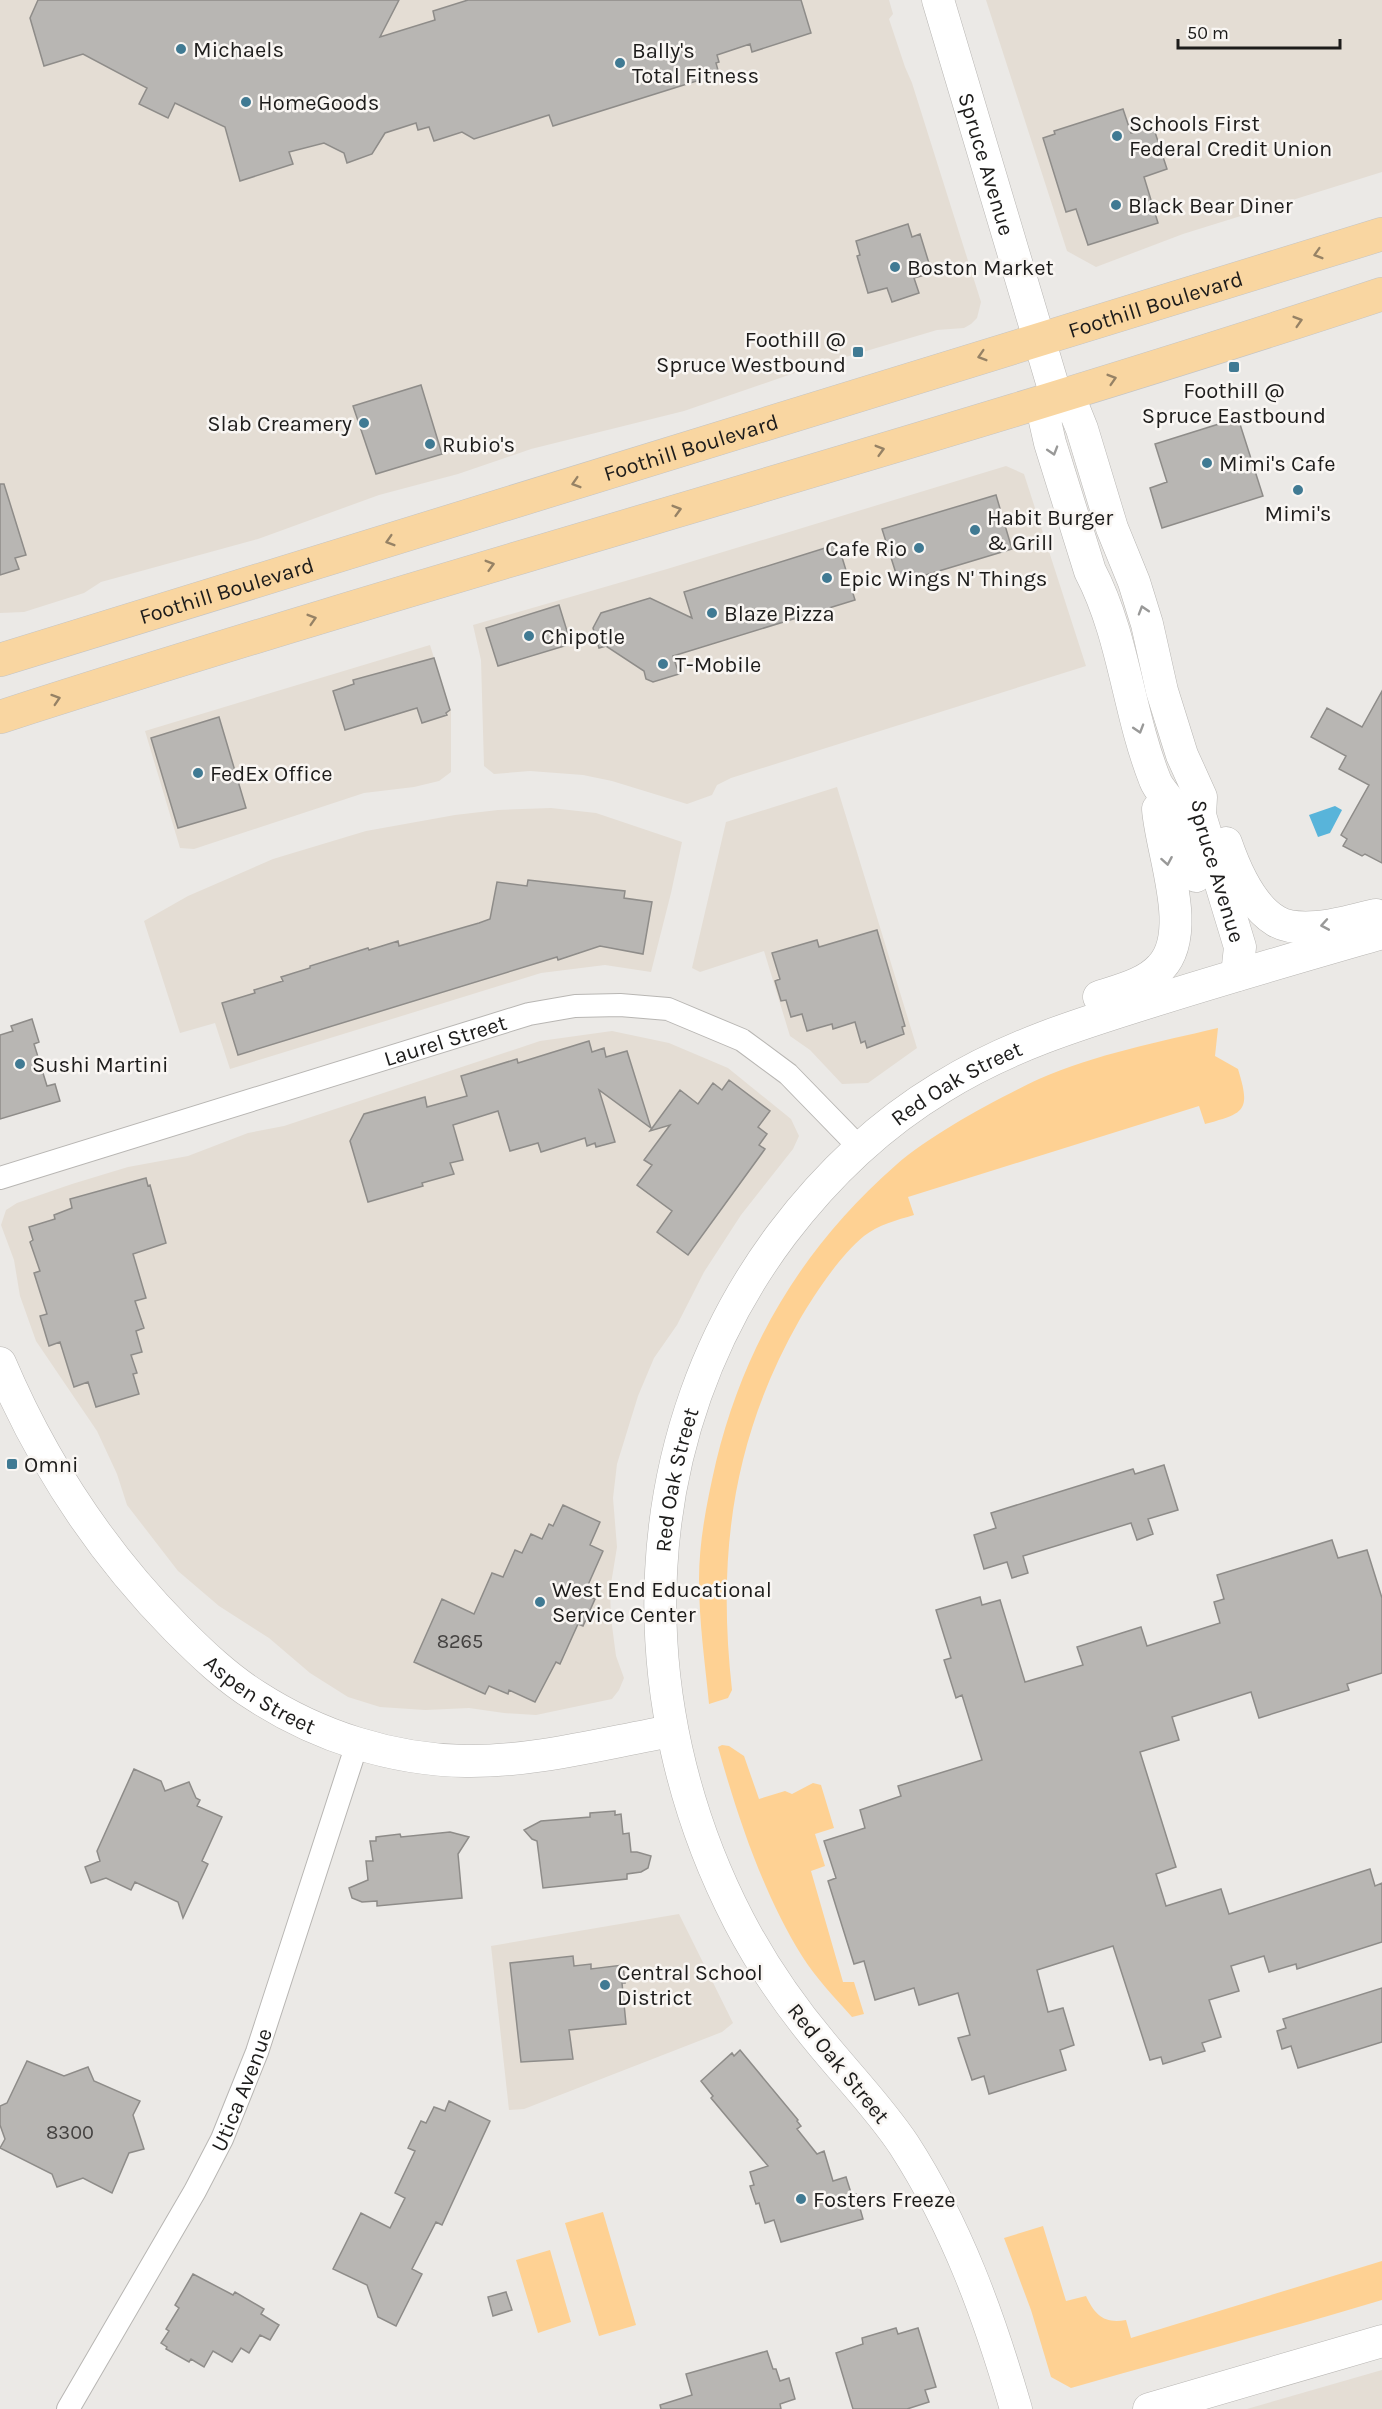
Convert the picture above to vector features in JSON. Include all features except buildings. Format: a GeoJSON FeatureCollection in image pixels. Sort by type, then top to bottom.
{"type":"FeatureCollection","features":[{"type":"Feature","properties":{"kind":"main road","name":"Foothill Boulevard"},"geometry":{"type":"LineString","coordinates":[[0,660],[1382,234]]}},
{"type":"Feature","properties":{"kind":"main road"},"geometry":{"type":"LineString","coordinates":[[0,717],[256,636],[1056,396],[1382,294]]}},
{"type":"Feature","properties":{"kind":"street","name":"Spruce Avenue"},"geometry":{"type":"LineString","coordinates":[[938,0],[1056,396],[1074,409],[1082,429],[1112,528],[1137,592],[1162,691],[1182,755],[1201,797],[1200,815],[1240,947],[1237,975]]}},
{"type":"Feature","properties":{"kind":"street","name":"Spruce Avenue"},"geometry":{"type":"LineString","coordinates":[[1056,396],[1045,421],[1050,443],[1090,571],[1099,588],[1120,650],[1130,702],[1155,782],[1175,810],[1221,954],[1237,975]]}},
{"type":"Feature","properties":{"kind":"street"},"geometry":{"type":"LineString","coordinates":[[1069,1027],[1094,999],[1148,977],[1162,967],[1169,955],[1174,937],[1175,904],[1158,815],[1155,782]]}},
{"type":"Feature","properties":{"kind":"street"},"geometry":{"type":"LineString","coordinates":[[1201,797],[1214,811],[1232,862],[1248,890],[1264,912],[1277,922],[1295,927],[1318,927],[1376,915],[1382,919]]}},
{"type":"Feature","properties":{"kind":"street","name":"Red Oak Street"},"geometry":{"type":"LineString","coordinates":[[1016,2409],[980,2294],[958,2242],[933,2193],[901,2141],[797,2013],[762,1961],[738,1919],[717,1874],[694,1810],[672,1731],[662,1651],[660,1569],[670,1486],[691,1406],[720,1332],[758,1267],[806,1203],[859,1147],[908,1109],[943,1086],[1026,1043],[1069,1027],[1237,975],[1382,933]]}},
{"type":"Feature","properties":{"kind":"street","name":"Laurel Street"},"geometry":{"type":"LineString","coordinates":[[0,1178],[529,1014],[575,1006],[620,1005],[668,1009],[741,1040],[788,1074],[859,1147]]}},
{"type":"Feature","properties":{"kind":"street","name":"Aspen Street"},"geometry":{"type":"LineString","coordinates":[[0,1363],[33,1434],[77,1508],[132,1581],[163,1615],[222,1671],[255,1696],[288,1715],[357,1744],[396,1754],[436,1760],[497,1760],[537,1756],[672,1731]]}},
{"type":"Feature","properties":{"kind":"street","name":"Utica Avenue"},"geometry":{"type":"LineString","coordinates":[[68,2409],[195,2191],[222,2139],[256,2052],[357,1744]]}},
{"type":"Feature","properties":{"kind":"street"},"geometry":{"type":"LineString","coordinates":[[1149,2409],[1382,2341]]}},
{"type":"Feature","properties":{"kind":"shaded area"},"geometry":{"type":"Polygon","coordinates":[[[0,0],[889,0],[893,14],[889,19],[912,83],[981,302],[977,318],[964,328],[937,330],[846,357],[836,363],[806,369],[684,411],[531,449],[458,474],[379,495],[258,539],[101,582],[84,593],[24,612],[0,613],[0,0]]]}},
{"type":"Feature","properties":{"kind":"shaded area"},"geometry":{"type":"Polygon","coordinates":[[[986,0],[1382,0],[1382,172],[1183,234],[1096,267],[1067,251],[986,0]]]}},
{"type":"Feature","properties":{"kind":"shaded area"},"geometry":{"type":"Polygon","coordinates":[[[1006,466],[1024,474],[1086,666],[731,778],[717,785],[712,795],[687,804],[612,781],[583,775],[530,771],[494,774],[484,766],[481,660],[473,625],[1006,466]]]}},
{"type":"Feature","properties":{"kind":"shaded area"},"geometry":{"type":"Polygon","coordinates":[[[430,645],[451,712],[451,772],[439,781],[414,787],[364,793],[194,849],[180,848],[145,731],[430,645]]]}},
{"type":"Feature","properties":{"kind":"shaded area"},"geometry":{"type":"Polygon","coordinates":[[[837,787],[917,1048],[868,1083],[842,1084],[810,1050],[790,1036],[764,951],[700,972],[692,968],[726,822],[837,787]]]}},
{"type":"Feature","properties":{"kind":"shaded area"},"geometry":{"type":"Polygon","coordinates":[[[551,808],[596,813],[682,842],[651,972],[605,965],[541,973],[230,1069],[215,1023],[180,1033],[144,921],[188,896],[273,859],[366,831],[455,815],[498,810],[551,808]]]}},
{"type":"Feature","properties":{"kind":"shaded area"},"geometry":{"type":"Polygon","coordinates":[[[1218,1028],[1215,1056],[1238,1069],[1242,1083],[1244,1102],[1236,1113],[1205,1124],[1199,1106],[908,1197],[914,1215],[869,1232],[855,1244],[829,1275],[800,1319],[777,1364],[759,1408],[745,1453],[735,1499],[729,1545],[727,1592],[732,1690],[728,1698],[709,1704],[701,1627],[699,1565],[716,1462],[728,1418],[761,1337],[806,1264],[863,1196],[896,1165],[927,1141],[965,1118],[1022,1087],[1083,1062],[1218,1028]]]}},
{"type":"Feature","properties":{"kind":"shaded area"},"geometry":{"type":"Polygon","coordinates":[[[612,1031],[669,1043],[728,1068],[791,1119],[799,1136],[793,1149],[741,1215],[704,1272],[677,1325],[654,1358],[638,1396],[617,1464],[613,1498],[617,1547],[610,1590],[611,1618],[616,1656],[624,1678],[612,1699],[536,1715],[469,1708],[425,1710],[380,1707],[348,1697],[310,1673],[269,1638],[219,1606],[178,1571],[127,1505],[117,1474],[97,1431],[36,1341],[20,1296],[14,1260],[1,1225],[6,1210],[17,1203],[72,1184],[128,1167],[188,1156],[248,1133],[284,1126],[540,1041],[612,1031]]]}},
{"type":"Feature","properties":{"kind":"shaded area"},"geometry":{"type":"Polygon","coordinates":[[[729,1746],[744,1756],[759,1799],[785,1791],[792,1794],[813,1783],[821,1785],[834,1828],[815,1834],[825,1866],[811,1871],[843,1982],[854,1982],[864,2014],[852,2017],[813,1972],[788,1932],[775,1907],[743,1828],[718,1747],[729,1746]]]}},
{"type":"Feature","properties":{"kind":"shaded area","name":"Central School District"},"geometry":{"type":"Polygon","coordinates":[[[679,1914],[733,2023],[722,2032],[524,2109],[509,2110],[491,1946],[679,1914]]]}},
{"type":"Feature","properties":{"kind":"shaded area"},"geometry":{"type":"Polygon","coordinates":[[[603,2212],[636,2325],[599,2336],[565,2223],[603,2212]]]}},
{"type":"Feature","properties":{"kind":"shaded area"},"geometry":{"type":"Polygon","coordinates":[[[1043,2226],[1066,2301],[1086,2296],[1101,2317],[1112,2321],[1126,2320],[1131,2338],[1382,2261],[1382,2300],[1071,2388],[1051,2377],[1031,2310],[1004,2238],[1043,2226]]]}},
{"type":"Feature","properties":{"kind":"shaded area"},"geometry":{"type":"Polygon","coordinates":[[[550,2250],[571,2322],[538,2333],[516,2260],[550,2250]]]}},
{"type":"Feature","properties":{"kind":"shaded area"},"geometry":{"type":"Polygon","coordinates":[[[1382,2370],[1382,2409],[1247,2409],[1382,2370]]]}},
{"type":"Feature","properties":{"kind":"water"},"geometry":{"type":"Polygon","coordinates":[[[1335,806],[1342,810],[1330,833],[1318,837],[1309,815],[1335,806]]]}},
{"type":"Feature","properties":{"kind":"place","name":"Michaels"},"geometry":{"type":"Point","coordinates":[181,49]}},
{"type":"Feature","properties":{"kind":"place","name":"Bally's Total Fitness"},"geometry":{"type":"Point","coordinates":[620,63]}},
{"type":"Feature","properties":{"kind":"place","name":"HomeGoods"},"geometry":{"type":"Point","coordinates":[246,102]}},
{"type":"Feature","properties":{"kind":"place","name":"Schools First Federal Credit Union"},"geometry":{"type":"Point","coordinates":[1117,136]}},
{"type":"Feature","properties":{"kind":"place","name":"Black Bear Diner"},"geometry":{"type":"Point","coordinates":[1116,205]}},
{"type":"Feature","properties":{"kind":"place","name":"Boston Market"},"geometry":{"type":"Point","coordinates":[895,267]}},
{"type":"Feature","properties":{"kind":"place","name":"Foothill @ Spruce Westbound"},"geometry":{"type":"Point","coordinates":[858,352]}},
{"type":"Feature","properties":{"kind":"place","name":"Foothill @ Spruce Eastbound"},"geometry":{"type":"Point","coordinates":[1234,367]}},
{"type":"Feature","properties":{"kind":"place","name":"Slab Creamery"},"geometry":{"type":"Point","coordinates":[364,423]}},
{"type":"Feature","properties":{"kind":"place","name":"Rubio's"},"geometry":{"type":"Point","coordinates":[430,444]}},
{"type":"Feature","properties":{"kind":"place","name":"Mimi's Cafe"},"geometry":{"type":"Point","coordinates":[1207,463]}},
{"type":"Feature","properties":{"kind":"place","name":"Mimi's"},"geometry":{"type":"Point","coordinates":[1298,490]}},
{"type":"Feature","properties":{"kind":"place","name":"Habit Burger & Grill"},"geometry":{"type":"Point","coordinates":[975,530]}},
{"type":"Feature","properties":{"kind":"place","name":"Cafe Rio"},"geometry":{"type":"Point","coordinates":[919,548]}},
{"type":"Feature","properties":{"kind":"place","name":"Epic Wings N' Things"},"geometry":{"type":"Point","coordinates":[827,578]}},
{"type":"Feature","properties":{"kind":"place","name":"Blaze Pizza"},"geometry":{"type":"Point","coordinates":[712,613]}},
{"type":"Feature","properties":{"kind":"place","name":"Chipotle"},"geometry":{"type":"Point","coordinates":[529,636]}},
{"type":"Feature","properties":{"kind":"place","name":"T-Mobile"},"geometry":{"type":"Point","coordinates":[663,664]}},
{"type":"Feature","properties":{"kind":"place","name":"FedEx Office"},"geometry":{"type":"Point","coordinates":[198,773]}},
{"type":"Feature","properties":{"kind":"place","name":"Sushi Martini"},"geometry":{"type":"Point","coordinates":[20,1064]}},
{"type":"Feature","properties":{"kind":"place","name":"Omni"},"geometry":{"type":"Point","coordinates":[12,1464]}},
{"type":"Feature","properties":{"kind":"place","name":"West End Educational Service Center"},"geometry":{"type":"Point","coordinates":[540,1602]}},
{"type":"Feature","properties":{"kind":"place","name":"Central School District"},"geometry":{"type":"Point","coordinates":[605,1985]}},
{"type":"Feature","properties":{"kind":"place","name":"Fosters Freeze"},"geometry":{"type":"Point","coordinates":[801,2199]}}]}
